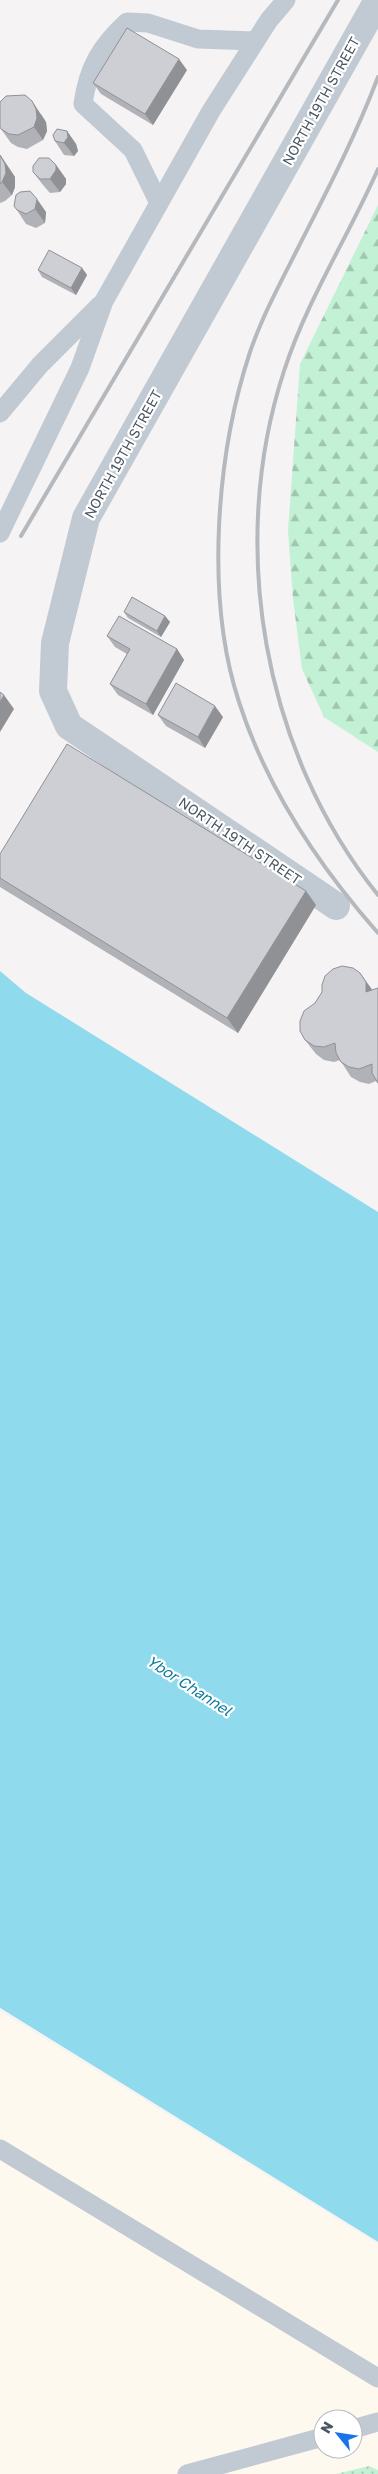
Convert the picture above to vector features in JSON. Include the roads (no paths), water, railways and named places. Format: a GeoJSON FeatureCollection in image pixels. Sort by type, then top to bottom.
{"type":"FeatureCollection","features":[{"type":"Feature","properties":{"kind":"street","name":"NORTH 19TH STREET"},"geometry":{"type":"LineString","coordinates":[[336,906],[69,726],[53,691],[55,643],[86,518],[378,0]]}},
{"type":"Feature","properties":{"kind":"lane"},"geometry":{"type":"LineString","coordinates":[[0,533],[80,368],[104,301],[211,111],[268,20],[286,0]]}},
{"type":"Feature","properties":{"kind":"lane"},"geometry":{"type":"LineString","coordinates":[[159,203],[133,150],[83,104],[86,80],[108,40],[128,22],[148,23],[198,39],[255,41]]}},
{"type":"Feature","properties":{"kind":"lane"},"geometry":{"type":"LineString","coordinates":[[0,412],[40,365],[104,301]]}},
{"type":"Feature","properties":{"kind":"lane"},"geometry":{"type":"LineString","coordinates":[[0,2149],[378,2378]]}},
{"type":"Feature","properties":{"kind":"lane"},"geometry":{"type":"LineString","coordinates":[[363,2426],[378,2422]]}},
{"type":"Feature","properties":{"kind":"lane"},"geometry":{"type":"LineString","coordinates":[[188,2474],[313,2440]]}},
{"type":"Feature","properties":{"kind":"water","name":"Ybor Channel"},"geometry":{"type":"Polygon","coordinates":[[[0,971],[26,993],[378,1212],[378,2242],[0,2008],[0,971]]]}},
{"type":"Feature","properties":{"kind":"railway"},"geometry":{"type":"LineString","coordinates":[[21,536],[338,0]]}},
{"type":"Feature","properties":{"kind":"railway"},"geometry":{"type":"LineString","coordinates":[[378,77],[332,181],[274,296],[250,352],[238,392],[229,436],[219,527],[219,573],[222,618],[228,662],[239,702],[251,734],[264,765],[296,825],[335,880],[378,933]]}},
{"type":"Feature","properties":{"kind":"railway"},"geometry":{"type":"LineString","coordinates":[[378,169],[293,345],[284,371],[267,438],[258,506],[258,576],[266,645],[283,712],[307,777],[339,839],[378,895]]}}]}
